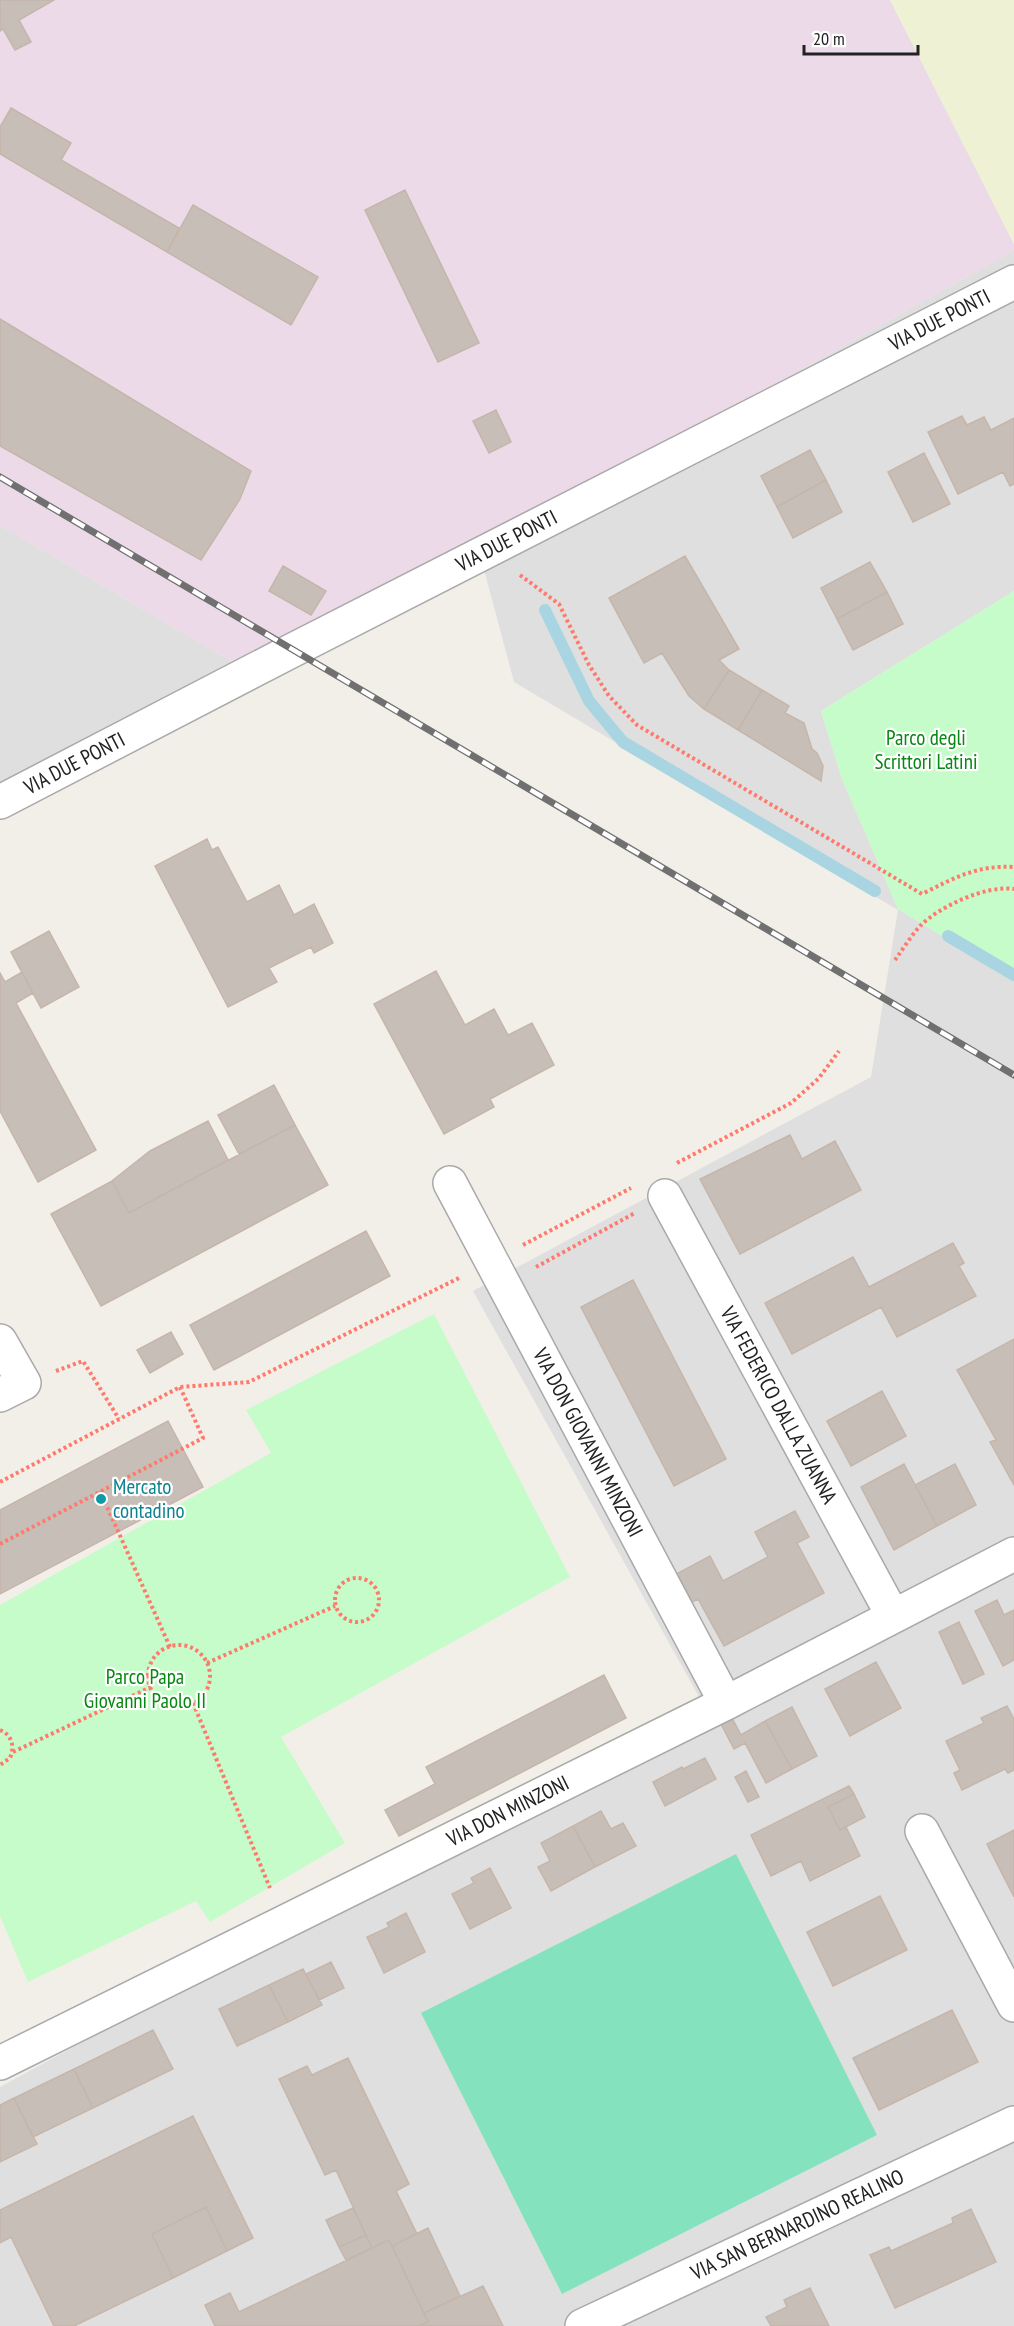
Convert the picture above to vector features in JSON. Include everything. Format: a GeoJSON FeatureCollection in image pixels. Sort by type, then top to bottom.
{"type":"FeatureCollection","features":[{"type":"Feature","properties":{"kind":"street","name":"VIA DUE PONTI"},"geometry":{"type":"LineString","coordinates":[[0,802],[1014,282]]}},
{"type":"Feature","properties":{"kind":"street","name":"VIA DON GIOVANNI MINZONI"},"geometry":{"type":"LineString","coordinates":[[450,1183],[726,1703]]}},
{"type":"Feature","properties":{"kind":"street","name":"VIA FEDERICO DALLA ZUANNA"},"geometry":{"type":"LineString","coordinates":[[664,1196],[893,1616]]}},
{"type":"Feature","properties":{"kind":"street"},"geometry":{"type":"LineString","coordinates":[[0,1341],[12,1389]]}},
{"type":"Feature","properties":{"kind":"street","name":"VIA DON MINZONI"},"geometry":{"type":"LineString","coordinates":[[0,2063],[726,1703],[1014,1554]]}},
{"type":"Feature","properties":{"kind":"street"},"geometry":{"type":"LineString","coordinates":[[922,1831],[1014,2005]]}},
{"type":"Feature","properties":{"kind":"street","name":"VIA SAN BERNARDINO REALINO"},"geometry":{"type":"LineString","coordinates":[[582,2326],[1014,2123]]}},
{"type":"Feature","properties":{"kind":"path"},"geometry":{"type":"LineString","coordinates":[[498,547],[507,565],[559,604],[589,665],[609,696],[637,725],[922,894],[962,874],[993,866],[1014,867]]}},
{"type":"Feature","properties":{"kind":"path"},"geometry":{"type":"LineString","coordinates":[[895,960],[921,925],[961,898],[1003,888],[1014,889]]}},
{"type":"Feature","properties":{"kind":"path"},"geometry":{"type":"LineString","coordinates":[[0,1482],[180,1387],[249,1382],[498,1273],[664,1196]]}},
{"type":"Feature","properties":{"kind":"path"},"geometry":{"type":"LineString","coordinates":[[12,1389],[82,1361],[119,1419]]}},
{"type":"Feature","properties":{"kind":"path"},"geometry":{"type":"LineString","coordinates":[[0,1544],[203,1437],[180,1387]]}},
{"type":"Feature","properties":{"kind":"path"},"geometry":{"type":"LineString","coordinates":[[100,1491],[170,1647]]}},
{"type":"Feature","properties":{"kind":"path"},"geometry":{"type":"LineString","coordinates":[[358,1577],[372,1583],[379,1597],[375,1612],[363,1621],[356,1622],[343,1618],[335,1606],[334,1599],[338,1586],[351,1578],[358,1577]]}},
{"type":"Feature","properties":{"kind":"path"},"geometry":{"type":"LineString","coordinates":[[207,1663],[335,1606]]}},
{"type":"Feature","properties":{"kind":"path"},"geometry":{"type":"LineString","coordinates":[[180,1645],[190,1647],[199,1652],[207,1663],[210,1679],[207,1689],[193,1703],[172,1706],[155,1696],[151,1687],[148,1677],[149,1667],[154,1658],[170,1647],[180,1645]]}},
{"type":"Feature","properties":{"kind":"path"},"geometry":{"type":"LineString","coordinates":[[0,1766],[13,1752],[151,1687]]}},
{"type":"Feature","properties":{"kind":"path"},"geometry":{"type":"LineString","coordinates":[[193,1703],[285,1922]]}},
{"type":"Feature","properties":{"kind":"path"},"geometry":{"type":"LineString","coordinates":[[0,1730],[11,1740],[13,1752]]}},
{"type":"Feature","properties":{"kind":"shaded area"},"geometry":{"type":"Polygon","coordinates":[[[0,0],[890,0],[1014,244],[1014,250],[479,551],[241,667],[0,525],[0,0]]]}},
{"type":"Feature","properties":{"kind":"shaded area"},"geometry":{"type":"Polygon","coordinates":[[[1014,250],[1014,591],[821,711],[842,779],[898,909],[1014,980],[1014,2326],[0,2326],[0,2087],[703,1704],[473,1291],[871,1077],[898,910],[514,682],[479,551],[1014,250]]]}},
{"type":"Feature","properties":{"kind":"shaded area"},"geometry":{"type":"Polygon","coordinates":[[[0,525],[241,667],[0,796],[0,525]]]}},
{"type":"Feature","properties":{"kind":"green space"},"geometry":{"type":"Polygon","coordinates":[[[890,0],[1014,0],[1014,244],[890,0]]]}},
{"type":"Feature","properties":{"kind":"green space","name":"Parco degli Scrittori Latini"},"geometry":{"type":"Polygon","coordinates":[[[1014,591],[1014,980],[898,909],[842,779],[821,711],[1014,591]]]}},
{"type":"Feature","properties":{"kind":"green space","name":"Parco Papa Giovanni Paolo II"},"geometry":{"type":"Polygon","coordinates":[[[434,1314],[570,1577],[281,1737],[345,1843],[210,1922],[196,1901],[28,1982],[0,1916],[0,1605],[271,1453],[246,1410],[434,1314]]]}},
{"type":"Feature","properties":{"kind":"green space"},"geometry":{"type":"Polygon","coordinates":[[[736,1854],[877,2135],[562,2294],[421,2013],[736,1854]]]}},
{"type":"Feature","properties":{"kind":"building"},"geometry":{"type":"Polygon","coordinates":[[[0,0],[54,0],[19,20],[31,42],[15,50],[3,29],[0,31],[0,0]]]}},
{"type":"Feature","properties":{"kind":"building"},"geometry":{"type":"Polygon","coordinates":[[[11,108],[71,143],[61,160],[179,228],[167,252],[0,154],[0,127],[11,108]]]}},
{"type":"Feature","properties":{"kind":"building"},"geometry":{"type":"Polygon","coordinates":[[[405,190],[479,343],[438,362],[365,210],[405,190]]]}},
{"type":"Feature","properties":{"kind":"building"},"geometry":{"type":"Polygon","coordinates":[[[193,205],[318,277],[291,325],[167,252],[193,205]]]}},
{"type":"Feature","properties":{"kind":"building"},"geometry":{"type":"Polygon","coordinates":[[[0,319],[251,471],[240,499],[201,560],[0,446],[0,319]]]}},
{"type":"Feature","properties":{"kind":"building"},"geometry":{"type":"Polygon","coordinates":[[[496,410],[511,442],[489,453],[473,421],[496,410]]]}},
{"type":"Feature","properties":{"kind":"building"},"geometry":{"type":"Polygon","coordinates":[[[962,416],[967,425],[984,417],[991,430],[1014,418],[1014,484],[1010,486],[1003,472],[958,494],[928,432],[962,416]]]}},
{"type":"Feature","properties":{"kind":"building"},"geometry":{"type":"Polygon","coordinates":[[[810,450],[826,480],[777,507],[761,476],[810,450]]]}},
{"type":"Feature","properties":{"kind":"building"},"geometry":{"type":"Polygon","coordinates":[[[924,453],[950,504],[913,522],[888,472],[924,453]]]}},
{"type":"Feature","properties":{"kind":"building"},"geometry":{"type":"Polygon","coordinates":[[[826,480],[842,512],[793,538],[777,507],[826,480]]]}},
{"type":"Feature","properties":{"kind":"building"},"geometry":{"type":"Polygon","coordinates":[[[685,556],[739,649],[719,660],[729,670],[704,709],[689,696],[662,653],[644,663],[609,598],[685,556]]]}},
{"type":"Feature","properties":{"kind":"building"},"geometry":{"type":"Polygon","coordinates":[[[870,562],[887,592],[837,619],[821,588],[870,562]]]}},
{"type":"Feature","properties":{"kind":"building"},"geometry":{"type":"Polygon","coordinates":[[[283,566],[326,591],[311,615],[269,591],[283,566]]]}},
{"type":"Feature","properties":{"kind":"building"},"geometry":{"type":"Polygon","coordinates":[[[887,592],[903,624],[853,650],[837,619],[887,592]]]}},
{"type":"Feature","properties":{"kind":"building"},"geometry":{"type":"Polygon","coordinates":[[[729,670],[762,690],[738,730],[704,709],[729,670]]]}},
{"type":"Feature","properties":{"kind":"building"},"geometry":{"type":"Polygon","coordinates":[[[762,690],[789,706],[785,713],[804,723],[812,749],[817,753],[823,766],[821,781],[738,730],[762,690]]]}},
{"type":"Feature","properties":{"kind":"building"},"geometry":{"type":"Polygon","coordinates":[[[207,839],[212,850],[218,847],[247,902],[279,885],[294,915],[314,904],[333,943],[314,953],[311,947],[269,968],[277,982],[228,1007],[155,866],[207,839]]]}},
{"type":"Feature","properties":{"kind":"building"},"geometry":{"type":"Polygon","coordinates":[[[49,931],[79,987],[41,1008],[11,952],[49,931]]]}},
{"type":"Feature","properties":{"kind":"building"},"geometry":{"type":"Polygon","coordinates":[[[436,971],[465,1025],[494,1009],[508,1035],[532,1023],[554,1065],[490,1099],[494,1107],[444,1134],[374,1004],[436,971]]]}},
{"type":"Feature","properties":{"kind":"building"},"geometry":{"type":"Polygon","coordinates":[[[22,972],[33,993],[16,1003],[96,1150],[38,1182],[0,1111],[0,973],[5,982],[22,972]]]}},
{"type":"Feature","properties":{"kind":"building"},"geometry":{"type":"Polygon","coordinates":[[[274,1085],[295,1125],[239,1154],[218,1115],[274,1085]]]}},
{"type":"Feature","properties":{"kind":"building"},"geometry":{"type":"Polygon","coordinates":[[[208,1121],[228,1160],[129,1213],[112,1181],[150,1151],[208,1121]]]}},
{"type":"Feature","properties":{"kind":"building"},"geometry":{"type":"Polygon","coordinates":[[[295,1125],[328,1185],[101,1306],[51,1214],[112,1181],[129,1213],[295,1125]]]}},
{"type":"Feature","properties":{"kind":"building"},"geometry":{"type":"Polygon","coordinates":[[[790,1135],[802,1159],[835,1141],[861,1190],[740,1254],[700,1179],[790,1135]]]}},
{"type":"Feature","properties":{"kind":"building"},"geometry":{"type":"Polygon","coordinates":[[[366,1231],[390,1276],[214,1370],[190,1325],[366,1231]]]}},
{"type":"Feature","properties":{"kind":"building"},"geometry":{"type":"Polygon","coordinates":[[[953,1243],[964,1263],[959,1266],[976,1296],[897,1337],[881,1307],[792,1354],[765,1303],[853,1257],[869,1287],[953,1243]]]}},
{"type":"Feature","properties":{"kind":"building"},"geometry":{"type":"Polygon","coordinates":[[[633,1280],[726,1459],[674,1486],[581,1307],[633,1280]]]}},
{"type":"Feature","properties":{"kind":"building"},"geometry":{"type":"Polygon","coordinates":[[[171,1332],[183,1354],[150,1373],[137,1350],[171,1332]]]}},
{"type":"Feature","properties":{"kind":"building"},"geometry":{"type":"Polygon","coordinates":[[[1014,1339],[1014,1485],[990,1442],[996,1440],[957,1370],[1014,1339]]]}},
{"type":"Feature","properties":{"kind":"building"},"geometry":{"type":"Polygon","coordinates":[[[882,1391],[906,1436],[851,1466],[827,1421],[882,1391]]]}},
{"type":"Feature","properties":{"kind":"building","name":"Mercato contadino"},"geometry":{"type":"Polygon","coordinates":[[[168,1421],[203,1487],[0,1594],[0,1510],[168,1421]]]}},
{"type":"Feature","properties":{"kind":"building"},"geometry":{"type":"Polygon","coordinates":[[[904,1464],[937,1526],[894,1550],[861,1487],[904,1464]]]}},
{"type":"Feature","properties":{"kind":"building"},"geometry":{"type":"Polygon","coordinates":[[[955,1464],[976,1505],[937,1526],[915,1485],[955,1464]]]}},
{"type":"Feature","properties":{"kind":"building"},"geometry":{"type":"Polygon","coordinates":[[[795,1511],[809,1537],[797,1543],[824,1593],[724,1646],[698,1599],[684,1606],[669,1578],[710,1556],[723,1581],[768,1557],[755,1532],[795,1511]]]}},
{"type":"Feature","properties":{"kind":"building"},"geometry":{"type":"Polygon","coordinates":[[[997,1600],[1004,1615],[1014,1610],[1014,1660],[1003,1666],[975,1611],[997,1600]]]}},
{"type":"Feature","properties":{"kind":"building"},"geometry":{"type":"Polygon","coordinates":[[[959,1622],[984,1674],[963,1684],[939,1632],[959,1622]]]}},
{"type":"Feature","properties":{"kind":"building"},"geometry":{"type":"Polygon","coordinates":[[[876,1662],[901,1708],[850,1736],[825,1689],[876,1662]]]}},
{"type":"Feature","properties":{"kind":"building"},"geometry":{"type":"Polygon","coordinates":[[[604,1675],[626,1718],[399,1836],[385,1810],[435,1784],[426,1767],[604,1675]]]}},
{"type":"Feature","properties":{"kind":"building"},"geometry":{"type":"Polygon","coordinates":[[[1007,1706],[1014,1719],[1014,1770],[1008,1773],[1005,1769],[962,1790],[954,1773],[960,1770],[946,1741],[984,1723],[981,1718],[1007,1706]]]}},
{"type":"Feature","properties":{"kind":"building"},"geometry":{"type":"Polygon","coordinates":[[[792,1707],[817,1756],[792,1769],[765,1721],[792,1707]]]}},
{"type":"Feature","properties":{"kind":"building"},"geometry":{"type":"Polygon","coordinates":[[[731,1716],[741,1735],[765,1721],[792,1769],[766,1783],[745,1743],[734,1749],[720,1722],[731,1716]]]}},
{"type":"Feature","properties":{"kind":"building"},"geometry":{"type":"Polygon","coordinates":[[[705,1758],[716,1779],[665,1806],[653,1782],[705,1758]]]}},
{"type":"Feature","properties":{"kind":"building"},"geometry":{"type":"Polygon","coordinates":[[[746,1771],[759,1797],[748,1802],[735,1777],[746,1771]]]}},
{"type":"Feature","properties":{"kind":"building"},"geometry":{"type":"Polygon","coordinates":[[[849,1786],[854,1794],[828,1807],[840,1830],[846,1827],[860,1856],[810,1881],[801,1861],[771,1876],[751,1835],[849,1786]]]}},
{"type":"Feature","properties":{"kind":"building"},"geometry":{"type":"Polygon","coordinates":[[[854,1794],[865,1817],[840,1830],[828,1807],[854,1794]]]}},
{"type":"Feature","properties":{"kind":"building"},"geometry":{"type":"Polygon","coordinates":[[[601,1811],[611,1829],[623,1823],[636,1846],[595,1867],[573,1826],[601,1811]]]}},
{"type":"Feature","properties":{"kind":"building"},"geometry":{"type":"Polygon","coordinates":[[[573,1826],[595,1867],[551,1891],[538,1867],[550,1861],[541,1843],[573,1826]]]}},
{"type":"Feature","properties":{"kind":"building"},"geometry":{"type":"Polygon","coordinates":[[[1014,1830],[1014,1897],[987,1844],[1014,1830]]]}},
{"type":"Feature","properties":{"kind":"building"},"geometry":{"type":"Polygon","coordinates":[[[490,1868],[511,1908],[470,1929],[452,1894],[474,1883],[471,1878],[490,1868]]]}},
{"type":"Feature","properties":{"kind":"building"},"geometry":{"type":"Polygon","coordinates":[[[880,1896],[907,1950],[833,1986],[807,1932],[880,1896]]]}},
{"type":"Feature","properties":{"kind":"building"},"geometry":{"type":"Polygon","coordinates":[[[406,1913],[425,1952],[384,1973],[367,1937],[389,1927],[387,1923],[406,1913]]]}},
{"type":"Feature","properties":{"kind":"building"},"geometry":{"type":"Polygon","coordinates":[[[331,1962],[344,1988],[319,2000],[306,1974],[331,1962]]]}},
{"type":"Feature","properties":{"kind":"building"},"geometry":{"type":"Polygon","coordinates":[[[303,1969],[322,2005],[288,2022],[269,1985],[303,1969]]]}},
{"type":"Feature","properties":{"kind":"building"},"geometry":{"type":"Polygon","coordinates":[[[269,1985],[288,2022],[237,2046],[219,2009],[269,1985]]]}},
{"type":"Feature","properties":{"kind":"building"},"geometry":{"type":"Polygon","coordinates":[[[952,2010],[978,2062],[879,2110],[853,2058],[952,2010]]]}},
{"type":"Feature","properties":{"kind":"building"},"geometry":{"type":"Polygon","coordinates":[[[153,2030],[173,2069],[93,2108],[74,2069],[153,2030]]]}},
{"type":"Feature","properties":{"kind":"building"},"geometry":{"type":"Polygon","coordinates":[[[348,2058],[409,2184],[396,2191],[417,2234],[392,2246],[389,2240],[372,2248],[336,2170],[325,2175],[279,2079],[307,2066],[312,2075],[348,2058]]]}},
{"type":"Feature","properties":{"kind":"building"},"geometry":{"type":"Polygon","coordinates":[[[74,2069],[93,2108],[33,2137],[14,2098],[74,2069]]]}},
{"type":"Feature","properties":{"kind":"building"},"geometry":{"type":"Polygon","coordinates":[[[14,2098],[37,2144],[0,2162],[0,2105],[14,2098]]]}},
{"type":"Feature","properties":{"kind":"building"},"geometry":{"type":"Polygon","coordinates":[[[193,2116],[253,2238],[227,2251],[206,2207],[152,2234],[173,2278],[74,2326],[54,2326],[11,2237],[0,2243],[0,2210],[193,2116]]]}},
{"type":"Feature","properties":{"kind":"building"},"geometry":{"type":"Polygon","coordinates":[[[206,2207],[227,2251],[173,2278],[152,2234],[206,2207]]]}},
{"type":"Feature","properties":{"kind":"building"},"geometry":{"type":"Polygon","coordinates":[[[353,2208],[366,2235],[339,2247],[326,2220],[353,2208]]]}},
{"type":"Feature","properties":{"kind":"building"},"geometry":{"type":"Polygon","coordinates":[[[971,2209],[996,2262],[895,2308],[870,2255],[889,2247],[891,2251],[953,2223],[952,2218],[971,2209]]]}},
{"type":"Feature","properties":{"kind":"building"},"geometry":{"type":"Polygon","coordinates":[[[428,2228],[460,2296],[424,2313],[392,2246],[428,2228]]]}},
{"type":"Feature","properties":{"kind":"building"},"geometry":{"type":"Polygon","coordinates":[[[366,2235],[372,2248],[346,2260],[339,2247],[366,2235]]]}},
{"type":"Feature","properties":{"kind":"building"},"geometry":{"type":"Polygon","coordinates":[[[389,2240],[428,2322],[419,2326],[215,2326],[205,2305],[230,2293],[239,2312],[389,2240]]]}},
{"type":"Feature","properties":{"kind":"building"},"geometry":{"type":"Polygon","coordinates":[[[483,2286],[503,2326],[419,2326],[428,2322],[424,2313],[483,2286]]]}},
{"type":"Feature","properties":{"kind":"building"},"geometry":{"type":"Polygon","coordinates":[[[810,2288],[829,2326],[771,2326],[766,2317],[787,2307],[784,2300],[810,2288]]]}},
{"type":"Feature","properties":{"kind":"waterway"},"geometry":{"type":"LineString","coordinates":[[545,610],[589,701],[623,742],[875,891]]}},
{"type":"Feature","properties":{"kind":"waterway"},"geometry":{"type":"LineString","coordinates":[[948,936],[1014,975]]}},
{"type":"Feature","properties":{"kind":"railway"},"geometry":{"type":"LineString","coordinates":[[0,477],[1014,1075]]}},
{"type":"Feature","properties":{"kind":"place","name":"Mercato contadino"},"geometry":{"type":"Point","coordinates":[101,1499]}}]}
